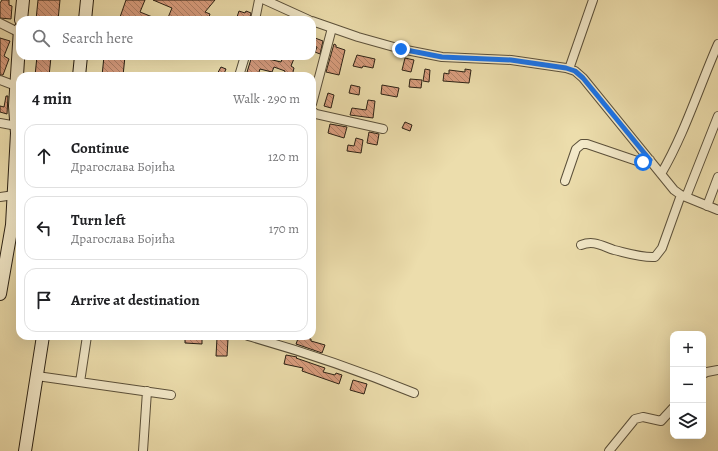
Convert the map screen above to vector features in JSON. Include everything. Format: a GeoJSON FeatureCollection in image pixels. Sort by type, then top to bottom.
{"type":"FeatureCollection","features":[{"type":"Feature","properties":{"kind":"street"},"geometry":{"type":"LineString","coordinates":[[21,16],[23,0]]}},
{"type":"Feature","properties":{"kind":"street"},"geometry":{"type":"LineString","coordinates":[[85,16],[87,0]]}},
{"type":"Feature","properties":{"kind":"street"},"geometry":{"type":"LineString","coordinates":[[256,16],[259,0]]}},
{"type":"Feature","properties":{"kind":"street"},"geometry":{"type":"LineString","coordinates":[[265,0],[302,16]]}},
{"type":"Feature","properties":{"kind":"street"},"geometry":{"type":"LineString","coordinates":[[569,69],[593,0]]}},
{"type":"Feature","properties":{"kind":"street"},"geometry":{"type":"LineString","coordinates":[[316,22],[401,49],[442,57],[511,60],[575,71],[583,78],[674,190],[684,196],[718,210]]}},
{"type":"Feature","properties":{"kind":"street"},"geometry":{"type":"LineString","coordinates":[[0,23],[16,31]]}},
{"type":"Feature","properties":{"kind":"street"},"geometry":{"type":"LineString","coordinates":[[316,89],[332,28]]}},
{"type":"Feature","properties":{"kind":"street"},"geometry":{"type":"LineString","coordinates":[[661,174],[691,112],[706,70],[718,44]]}},
{"type":"Feature","properties":{"kind":"street"},"geometry":{"type":"LineString","coordinates":[[17,72],[18,60]]}},
{"type":"Feature","properties":{"kind":"street"},"geometry":{"type":"LineString","coordinates":[[79,72],[81,60]]}},
{"type":"Feature","properties":{"kind":"street"},"geometry":{"type":"LineString","coordinates":[[240,72],[244,60]]}},
{"type":"Feature","properties":{"kind":"street"},"geometry":{"type":"LineString","coordinates":[[0,80],[16,86],[16,113]]}},
{"type":"Feature","properties":{"kind":"street"},"geometry":{"type":"LineString","coordinates":[[316,114],[383,129]]}},
{"type":"Feature","properties":{"kind":"street"},"geometry":{"type":"LineString","coordinates":[[581,245],[588,242],[597,243],[647,258],[655,257],[662,248],[718,116]]}},
{"type":"Feature","properties":{"kind":"street"},"geometry":{"type":"LineString","coordinates":[[0,122],[16,126]]}},
{"type":"Feature","properties":{"kind":"street"},"geometry":{"type":"LineString","coordinates":[[565,181],[576,149],[582,144],[587,144],[640,162],[650,160]]}},
{"type":"Feature","properties":{"kind":"street"},"geometry":{"type":"LineString","coordinates":[[0,294],[12,225],[16,160]]}},
{"type":"Feature","properties":{"kind":"street"},"geometry":{"type":"LineString","coordinates":[[707,206],[718,177]]}},
{"type":"Feature","properties":{"kind":"street"},"geometry":{"type":"LineString","coordinates":[[0,197],[14,195]]}},
{"type":"Feature","properties":{"kind":"street"},"geometry":{"type":"LineString","coordinates":[[25,451],[42,340]]}},
{"type":"Feature","properties":{"kind":"street"},"geometry":{"type":"LineString","coordinates":[[80,382],[86,340]]}},
{"type":"Feature","properties":{"kind":"street"},"geometry":{"type":"LineString","coordinates":[[263,340],[289,347],[414,393]]}},
{"type":"Feature","properties":{"kind":"street"},"geometry":{"type":"LineString","coordinates":[[706,372],[718,370]]}},
{"type":"Feature","properties":{"kind":"street"},"geometry":{"type":"LineString","coordinates":[[37,376],[171,395]]}},
{"type":"Feature","properties":{"kind":"street"},"geometry":{"type":"LineString","coordinates":[[143,451],[147,391]]}},
{"type":"Feature","properties":{"kind":"street"},"geometry":{"type":"LineString","coordinates":[[609,451],[636,419],[643,418],[660,421],[670,411]]}},
{"type":"Feature","properties":{"kind":"building"},"geometry":{"type":"Polygon","coordinates":[[[2,0],[9,0],[9,5],[12,6],[11,19],[0,18],[0,3],[2,0]]]}},
{"type":"Feature","properties":{"kind":"building"},"geometry":{"type":"Polygon","coordinates":[[[38,0],[60,0],[58,16],[36,16],[38,0]]]}},
{"type":"Feature","properties":{"kind":"building"},"geometry":{"type":"Polygon","coordinates":[[[126,0],[145,0],[140,12],[150,16],[120,16],[126,0]]]}},
{"type":"Feature","properties":{"kind":"building"},"geometry":{"type":"Polygon","coordinates":[[[153,0],[215,0],[205,12],[210,14],[209,16],[169,16],[172,8],[153,0]]]}},
{"type":"Feature","properties":{"kind":"building"},"geometry":{"type":"Polygon","coordinates":[[[239,11],[251,13],[251,16],[237,16],[239,11]]]}},
{"type":"Feature","properties":{"kind":"building"},"geometry":{"type":"Polygon","coordinates":[[[0,38],[10,41],[4,56],[9,59],[3,75],[0,75],[0,38]]]}},
{"type":"Feature","properties":{"kind":"building"},"geometry":{"type":"Polygon","coordinates":[[[316,38],[323,41],[320,54],[316,52],[316,38]]]}},
{"type":"Feature","properties":{"kind":"building"},"geometry":{"type":"Polygon","coordinates":[[[334,44],[336,47],[345,50],[339,75],[326,72],[334,44]]]}},
{"type":"Feature","properties":{"kind":"building"},"geometry":{"type":"Polygon","coordinates":[[[357,55],[375,59],[373,68],[353,66],[357,55]]]}},
{"type":"Feature","properties":{"kind":"building"},"geometry":{"type":"Polygon","coordinates":[[[405,58],[414,60],[411,72],[402,70],[405,58]]]}},
{"type":"Feature","properties":{"kind":"building"},"geometry":{"type":"Polygon","coordinates":[[[37,60],[51,60],[49,72],[35,72],[37,60]]]}},
{"type":"Feature","properties":{"kind":"building"},"geometry":{"type":"Polygon","coordinates":[[[104,60],[125,60],[123,72],[102,72],[104,60]]]}},
{"type":"Feature","properties":{"kind":"building"},"geometry":{"type":"Polygon","coordinates":[[[251,60],[272,60],[281,62],[282,60],[293,60],[291,66],[294,68],[293,72],[285,72],[274,67],[272,72],[260,69],[259,72],[247,72],[251,60]]]}},
{"type":"Feature","properties":{"kind":"building"},"geometry":{"type":"Polygon","coordinates":[[[221,67],[226,69],[225,72],[218,72],[221,67]]]}},
{"type":"Feature","properties":{"kind":"building"},"geometry":{"type":"Polygon","coordinates":[[[425,69],[430,70],[429,82],[423,81],[425,69]]]}},
{"type":"Feature","properties":{"kind":"building"},"geometry":{"type":"Polygon","coordinates":[[[465,69],[471,70],[469,83],[443,81],[444,73],[449,74],[449,70],[465,72],[465,69]]]}},
{"type":"Feature","properties":{"kind":"building"},"geometry":{"type":"Polygon","coordinates":[[[410,79],[422,80],[421,88],[409,87],[410,79]]]}},
{"type":"Feature","properties":{"kind":"building"},"geometry":{"type":"Polygon","coordinates":[[[351,85],[360,87],[359,95],[349,93],[351,85]]]}},
{"type":"Feature","properties":{"kind":"building"},"geometry":{"type":"Polygon","coordinates":[[[382,85],[399,88],[397,97],[381,94],[382,85]]]}},
{"type":"Feature","properties":{"kind":"building"},"geometry":{"type":"Polygon","coordinates":[[[328,93],[334,95],[331,108],[324,106],[328,93]]]}},
{"type":"Feature","properties":{"kind":"building"},"geometry":{"type":"Polygon","coordinates":[[[6,96],[8,96],[7,114],[0,112],[0,106],[4,107],[6,96]]]}},
{"type":"Feature","properties":{"kind":"building"},"geometry":{"type":"Polygon","coordinates":[[[368,100],[375,101],[373,118],[350,115],[352,108],[366,110],[368,100]]]}},
{"type":"Feature","properties":{"kind":"building"},"geometry":{"type":"Polygon","coordinates":[[[405,122],[412,125],[410,131],[402,128],[405,122]]]}},
{"type":"Feature","properties":{"kind":"building"},"geometry":{"type":"Polygon","coordinates":[[[330,124],[347,127],[344,138],[328,133],[330,124]]]}},
{"type":"Feature","properties":{"kind":"building"},"geometry":{"type":"Polygon","coordinates":[[[369,132],[379,134],[377,145],[367,143],[369,132]]]}},
{"type":"Feature","properties":{"kind":"building"},"geometry":{"type":"Polygon","coordinates":[[[356,138],[363,140],[361,153],[347,151],[348,145],[354,146],[356,138]]]}},
{"type":"Feature","properties":{"kind":"building"},"geometry":{"type":"Polygon","coordinates":[[[185,340],[202,340],[202,344],[185,343],[185,340]]]}},
{"type":"Feature","properties":{"kind":"building"},"geometry":{"type":"Polygon","coordinates":[[[217,340],[228,340],[227,356],[216,356],[217,340]]]}},
{"type":"Feature","properties":{"kind":"building"},"geometry":{"type":"Polygon","coordinates":[[[298,340],[311,340],[325,345],[322,353],[296,344],[298,340]]]}},
{"type":"Feature","properties":{"kind":"building"},"geometry":{"type":"Polygon","coordinates":[[[286,355],[297,357],[296,358],[325,368],[323,372],[342,375],[339,384],[302,371],[303,368],[284,364],[286,355]]]}},
{"type":"Feature","properties":{"kind":"building"},"geometry":{"type":"Polygon","coordinates":[[[353,380],[367,384],[364,394],[350,390],[353,380]]]}},
{"type":"Feature","properties":{"kind":"route"},"geometry":{"type":"LineString","coordinates":[[401,49],[442,57],[511,60],[566,68],[575,71],[583,78],[650,160],[643,162]]}}]}
